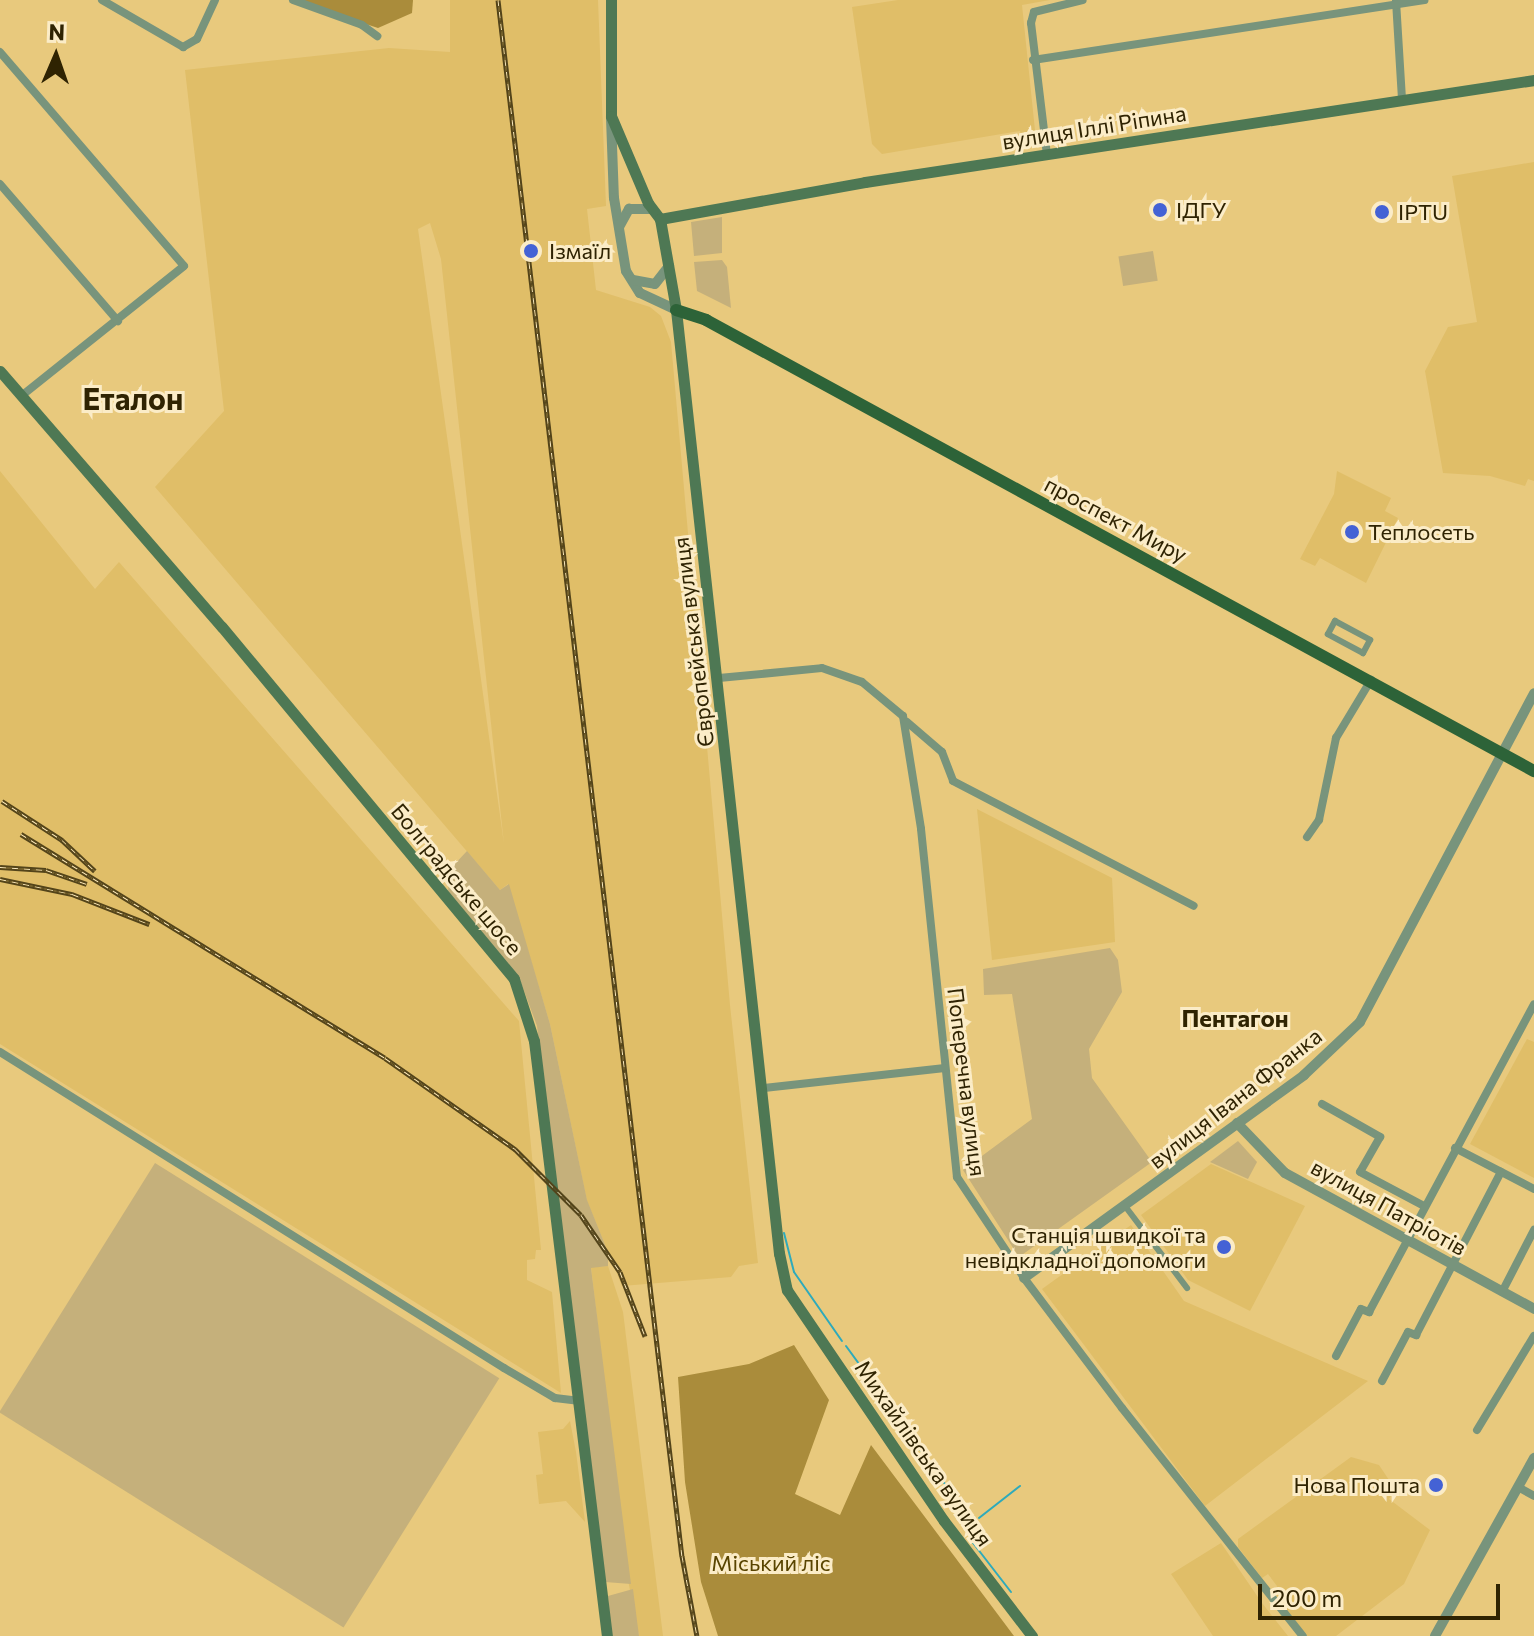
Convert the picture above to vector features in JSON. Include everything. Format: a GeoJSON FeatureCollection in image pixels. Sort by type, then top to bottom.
{"type":"FeatureCollection","features":[{"type":"Feature","properties":{"kind":"main road","name":"Європейська вулиця"},"geometry":{"type":"LineString","coordinates":[[611,0],[611,116],[652,209],[660,219],[676,310],[764,1088],[779,1253],[787,1290]]}},
{"type":"Feature","properties":{"kind":"main road","name":"вулиця Іллі Ріпина"},"geometry":{"type":"LineString","coordinates":[[660,219],[1402,98],[1534,80]]}},
{"type":"Feature","properties":{"kind":"main road","name":"проспект Миру"},"geometry":{"type":"LineString","coordinates":[[676,310],[706,320],[1534,771]]}},
{"type":"Feature","properties":{"kind":"main road","name":"Болградське шосе"},"geometry":{"type":"LineString","coordinates":[[0,371],[222,627],[514,979],[534,1041],[607,1636]]}},
{"type":"Feature","properties":{"kind":"main road","name":"Михайлівська вулиця"},"geometry":{"type":"LineString","coordinates":[[787,1290],[944,1521],[1032,1636]]}},
{"type":"Feature","properties":{"kind":"street"},"geometry":{"type":"LineString","coordinates":[[102,0],[183,47],[197,39],[215,0]]}},
{"type":"Feature","properties":{"kind":"street"},"geometry":{"type":"LineString","coordinates":[[293,0],[362,25],[377,36]]}},
{"type":"Feature","properties":{"kind":"street"},"geometry":{"type":"LineString","coordinates":[[1047,155],[1033,60],[1034,12],[1083,0]]}},
{"type":"Feature","properties":{"kind":"street"},"geometry":{"type":"LineString","coordinates":[[1033,60],[1424,0]]}},
{"type":"Feature","properties":{"kind":"street"},"geometry":{"type":"LineString","coordinates":[[1397,2],[1402,98]]}},
{"type":"Feature","properties":{"kind":"street"},"geometry":{"type":"LineString","coordinates":[[0,52],[184,266],[21,396]]}},
{"type":"Feature","properties":{"kind":"street"},"geometry":{"type":"LineString","coordinates":[[611,116],[619,230],[628,276],[640,293],[676,310]]}},
{"type":"Feature","properties":{"kind":"street"},"geometry":{"type":"LineString","coordinates":[[613,163],[629,158]]}},
{"type":"Feature","properties":{"kind":"street"},"geometry":{"type":"LineString","coordinates":[[0,184],[118,321]]}},
{"type":"Feature","properties":{"kind":"street"},"geometry":{"type":"LineString","coordinates":[[619,230],[629,209],[652,209]]}},
{"type":"Feature","properties":{"kind":"street"},"geometry":{"type":"LineString","coordinates":[[628,276],[640,285],[655,284],[666,274],[669,260]]}},
{"type":"Feature","properties":{"kind":"street"},"geometry":{"type":"LineString","coordinates":[[1335,621],[1370,640],[1363,653],[1328,634],[1335,621]]}},
{"type":"Feature","properties":{"kind":"street"},"geometry":{"type":"LineString","coordinates":[[719,678],[822,668],[862,682],[942,752],[953,781],[1194,906]]}},
{"type":"Feature","properties":{"kind":"street"},"geometry":{"type":"LineString","coordinates":[[1307,837],[1319,820],[1336,738],[1371,680]]}},
{"type":"Feature","properties":{"kind":"street","name":"вулиця Івана Франка"},"geometry":{"type":"LineString","coordinates":[[1024,1278],[1304,1075],[1367,1014],[1534,693]]}},
{"type":"Feature","properties":{"kind":"street","name":"Поперечна вулиця"},"geometry":{"type":"LineString","coordinates":[[907,722],[957,1177],[1024,1278],[1303,1636]]}},
{"type":"Feature","properties":{"kind":"street"},"geometry":{"type":"LineString","coordinates":[[1336,1356],[1361,1309],[1369,1312],[1455,1148],[1530,1021],[1534,1004]]}},
{"type":"Feature","properties":{"kind":"street"},"geometry":{"type":"LineString","coordinates":[[0,1052],[504,1368],[555,1398],[578,1401]]}},
{"type":"Feature","properties":{"kind":"street"},"geometry":{"type":"LineString","coordinates":[[764,1088],[945,1068]]}},
{"type":"Feature","properties":{"kind":"street"},"geometry":{"type":"LineString","coordinates":[[1322,1104],[1380,1137],[1360,1172],[1424,1206]]}},
{"type":"Feature","properties":{"kind":"street","name":"вулиця Патріотів"},"geometry":{"type":"LineString","coordinates":[[1237,1123],[1285,1173],[1534,1309]]}},
{"type":"Feature","properties":{"kind":"street"},"geometry":{"type":"LineString","coordinates":[[1455,1148],[1534,1189]]}},
{"type":"Feature","properties":{"kind":"street"},"geometry":{"type":"LineString","coordinates":[[1382,1381],[1408,1332],[1416,1335],[1501,1172]]}},
{"type":"Feature","properties":{"kind":"street"},"geometry":{"type":"LineString","coordinates":[[1125,1206],[1187,1288]]}},
{"type":"Feature","properties":{"kind":"street"},"geometry":{"type":"LineString","coordinates":[[1502,1292],[1534,1230]]}},
{"type":"Feature","properties":{"kind":"street"},"geometry":{"type":"LineString","coordinates":[[1477,1430],[1534,1336]]}},
{"type":"Feature","properties":{"kind":"street"},"geometry":{"type":"LineString","coordinates":[[1435,1636],[1534,1458]]}},
{"type":"Feature","properties":{"kind":"street"},"geometry":{"type":"LineString","coordinates":[[1518,1487],[1534,1496]]}},
{"type":"Feature","properties":{"kind":"shaded area"},"geometry":{"type":"Polygon","coordinates":[[[450,0],[598,0],[606,206],[587,209],[596,290],[650,307],[661,316],[671,342],[730,1005],[758,1263],[739,1266],[731,1277],[622,1286],[587,1201],[550,1024],[508,884],[500,890],[155,487],[224,411],[185,70],[389,48],[450,52],[450,0]],[[430,223],[418,229],[504,844],[441,259],[430,223]]]}},
{"type":"Feature","properties":{"kind":"shaded area"},"geometry":{"type":"Polygon","coordinates":[[[898,0],[1050,0],[1022,5],[1036,140],[1022,141],[1020,131],[882,154],[872,144],[852,7],[898,0]]]}},
{"type":"Feature","properties":{"kind":"shaded area"},"geometry":{"type":"Polygon","coordinates":[[[1534,162],[1534,481],[1528,479],[1525,486],[1490,476],[1443,473],[1425,371],[1448,327],[1477,322],[1452,176],[1534,162]]]}},
{"type":"Feature","properties":{"kind":"shaded area"},"geometry":{"type":"Polygon","coordinates":[[[722,217],[722,253],[694,256],[691,222],[722,217]]]}},
{"type":"Feature","properties":{"kind":"shaded area"},"geometry":{"type":"Polygon","coordinates":[[[1153,251],[1158,281],[1123,286],[1118,256],[1153,251]]]}},
{"type":"Feature","properties":{"kind":"shaded area"},"geometry":{"type":"Polygon","coordinates":[[[722,260],[727,267],[731,308],[697,291],[694,262],[722,260]]]}},
{"type":"Feature","properties":{"kind":"shaded area"},"geometry":{"type":"Polygon","coordinates":[[[0,471],[95,589],[119,562],[519,1021],[541,1250],[536,1250],[535,1259],[527,1260],[527,1280],[552,1292],[561,1393],[0,1044],[0,471]]]}},
{"type":"Feature","properties":{"kind":"shaded area","name":"Теплосеть"},"geometry":{"type":"Polygon","coordinates":[[[1337,471],[1391,498],[1385,511],[1398,518],[1366,583],[1320,558],[1315,566],[1300,559],[1334,494],[1337,471]]]}},
{"type":"Feature","properties":{"kind":"shaded area"},"geometry":{"type":"Polygon","coordinates":[[[977,809],[1112,878],[1115,942],[992,960],[977,809]]]}},
{"type":"Feature","properties":{"kind":"shaded area"},"geometry":{"type":"Polygon","coordinates":[[[467,851],[500,890],[509,884],[550,1024],[587,1200],[608,1252],[608,1266],[591,1268],[631,1584],[605,1582],[537,1026],[519,977],[448,891],[451,868],[467,851]]]}},
{"type":"Feature","properties":{"kind":"shaded area"},"geometry":{"type":"Polygon","coordinates":[[[1110,948],[1118,960],[1122,992],[1089,1049],[1092,1078],[1152,1162],[1019,1257],[963,1170],[1032,1119],[1012,994],[984,995],[983,969],[1110,948]]]}},
{"type":"Feature","properties":{"kind":"shaded area"},"geometry":{"type":"Polygon","coordinates":[[[1527,1039],[1534,1042],[1534,1178],[1470,1144],[1527,1039]]]}},
{"type":"Feature","properties":{"kind":"shaded area"},"geometry":{"type":"Polygon","coordinates":[[[1238,1141],[1257,1162],[1248,1179],[1210,1162],[1238,1141]]]}},
{"type":"Feature","properties":{"kind":"shaded area"},"geometry":{"type":"Polygon","coordinates":[[[155,1163],[499,1378],[344,1627],[0,1413],[155,1163]]]}},
{"type":"Feature","properties":{"kind":"shaded area","name":"Станція швидкої та невідкладної допомоги"},"geometry":{"type":"Polygon","coordinates":[[[1211,1164],[1305,1206],[1250,1311],[1188,1280],[1141,1215],[1211,1164]]]}},
{"type":"Feature","properties":{"kind":"shaded area"},"geometry":{"type":"Polygon","coordinates":[[[1131,1225],[1184,1301],[1368,1381],[1205,1506],[1042,1289],[1131,1225]]]}},
{"type":"Feature","properties":{"kind":"shaded area"},"geometry":{"type":"Polygon","coordinates":[[[608,1266],[623,1312],[663,1636],[639,1636],[628,1580],[591,1267],[608,1266]]]}},
{"type":"Feature","properties":{"kind":"shaded area"},"geometry":{"type":"Polygon","coordinates":[[[570,1421],[585,1522],[566,1501],[539,1504],[536,1475],[543,1474],[538,1432],[563,1429],[570,1421]]]}},
{"type":"Feature","properties":{"kind":"shaded area"},"geometry":{"type":"Polygon","coordinates":[[[1351,1457],[1379,1465],[1395,1489],[1389,1499],[1430,1530],[1404,1584],[1336,1636],[1307,1636],[1275,1594],[1277,1586],[1268,1574],[1262,1578],[1238,1547],[1238,1539],[1351,1457]]]}},
{"type":"Feature","properties":{"kind":"shaded area"},"geometry":{"type":"Polygon","coordinates":[[[1221,1543],[1288,1636],[1213,1636],[1171,1574],[1221,1543]]]}},
{"type":"Feature","properties":{"kind":"shaded area"},"geometry":{"type":"Polygon","coordinates":[[[633,1589],[639,1636],[611,1636],[608,1596],[633,1589]]]}},
{"type":"Feature","properties":{"kind":"green space"},"geometry":{"type":"Polygon","coordinates":[[[293,0],[413,0],[412,13],[378,28],[293,0]]]}},
{"type":"Feature","properties":{"kind":"green space","name":"Міський ліс"},"geometry":{"type":"Polygon","coordinates":[[[794,1345],[829,1400],[795,1494],[840,1515],[871,1445],[1014,1636],[718,1636],[701,1582],[685,1482],[678,1377],[749,1364],[794,1345]]]}},
{"type":"Feature","properties":{"kind":"waterway"},"geometry":{"type":"LineString","coordinates":[[784,1233],[794,1272],[842,1341]]}},
{"type":"Feature","properties":{"kind":"waterway"},"geometry":{"type":"LineString","coordinates":[[846,1346],[868,1376]]}},
{"type":"Feature","properties":{"kind":"waterway"},"geometry":{"type":"LineString","coordinates":[[876,1388],[971,1520],[970,1539],[1011,1592]]}},
{"type":"Feature","properties":{"kind":"waterway"},"geometry":{"type":"LineString","coordinates":[[979,1518],[1020,1486]]}},
{"type":"Feature","properties":{"kind":"railway"},"geometry":{"type":"LineString","coordinates":[[498,0],[682,1556],[697,1636]]}},
{"type":"Feature","properties":{"kind":"railway"},"geometry":{"type":"LineString","coordinates":[[2,801],[62,840],[95,871]]}},
{"type":"Feature","properties":{"kind":"railway"},"geometry":{"type":"LineString","coordinates":[[21,834],[385,1058],[515,1149],[581,1215],[620,1272],[645,1336]]}},
{"type":"Feature","properties":{"kind":"railway"},"geometry":{"type":"LineString","coordinates":[[0,867],[46,870],[87,884]]}},
{"type":"Feature","properties":{"kind":"railway"},"geometry":{"type":"LineString","coordinates":[[0,879],[72,894],[149,924]]}},
{"type":"Feature","properties":{"kind":"place","name":"ІДГУ"},"geometry":{"type":"Point","coordinates":[1160,210]}},
{"type":"Feature","properties":{"kind":"place","name":"IPTU"},"geometry":{"type":"Point","coordinates":[1382,212]}},
{"type":"Feature","properties":{"kind":"place","name":"Ізмаїл"},"geometry":{"type":"Point","coordinates":[531,251]}},
{"type":"Feature","properties":{"kind":"place","name":"Теплосеть"},"geometry":{"type":"Point","coordinates":[1352,532]}},
{"type":"Feature","properties":{"kind":"place","name":"Станція швидкої та невідкладної допомоги"},"geometry":{"type":"Point","coordinates":[1224,1247]}},
{"type":"Feature","properties":{"kind":"place","name":"Нова Пошта"},"geometry":{"type":"Point","coordinates":[1436,1485]}},
{"type":"Feature","properties":{"kind":"district","name":"Еталон"},"geometry":{"type":"Point","coordinates":[133,398]}},
{"type":"Feature","properties":{"kind":"district","name":"Пентагон"},"geometry":{"type":"Point","coordinates":[1235,1018]}}]}
